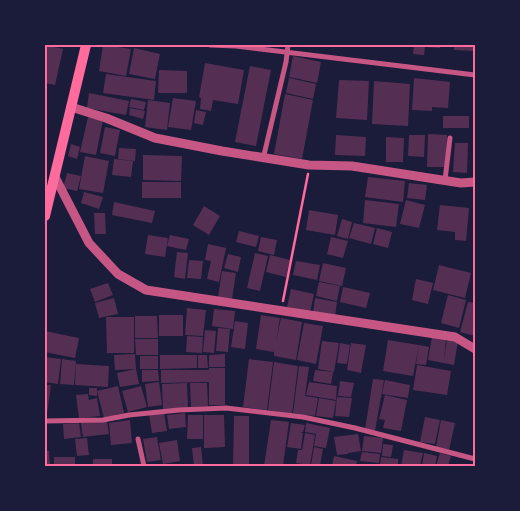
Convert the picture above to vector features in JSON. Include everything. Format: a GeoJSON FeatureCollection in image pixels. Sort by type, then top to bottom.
{"type":"FeatureCollection","features":[{"type":"Feature","properties":{"kind":"main road"},"geometry":{"type":"LineString","coordinates":[[45,216],[86,45]]}},
{"type":"Feature","properties":{"kind":"street"},"geometry":{"type":"LineString","coordinates":[[210,45],[236,46],[287,54],[475,75]]}},
{"type":"Feature","properties":{"kind":"street"},"geometry":{"type":"LineString","coordinates":[[263,159],[288,45]]}},
{"type":"Feature","properties":{"kind":"street"},"geometry":{"type":"LineString","coordinates":[[71,107],[106,118],[155,138],[263,159],[310,165],[352,166],[461,183],[475,182]]}},
{"type":"Feature","properties":{"kind":"street"},"geometry":{"type":"LineString","coordinates":[[445,180],[450,138]]}},
{"type":"Feature","properties":{"kind":"street"},"geometry":{"type":"LineString","coordinates":[[55,177],[88,243],[118,274],[146,290],[455,337],[475,349]]}},
{"type":"Feature","properties":{"kind":"street"},"geometry":{"type":"LineString","coordinates":[[45,421],[103,420],[139,414],[226,408],[303,417],[363,430],[475,460]]}},
{"type":"Feature","properties":{"kind":"street"},"geometry":{"type":"LineString","coordinates":[[138,439],[144,466]]}},
{"type":"Feature","properties":{"kind":"path"},"geometry":{"type":"LineString","coordinates":[[282,310],[310,165]]}},
{"type":"Feature","properties":{"kind":"building"},"geometry":{"type":"Polygon","coordinates":[[[45,45],[63,49],[55,85],[45,83],[45,45]]]}},
{"type":"Feature","properties":{"kind":"building"},"geometry":{"type":"Polygon","coordinates":[[[103,45],[131,49],[126,76],[99,71],[103,45]]]}},
{"type":"Feature","properties":{"kind":"building"},"geometry":{"type":"Polygon","coordinates":[[[414,45],[440,45],[440,48],[425,47],[424,55],[413,54],[414,45]]]}},
{"type":"Feature","properties":{"kind":"building"},"geometry":{"type":"Polygon","coordinates":[[[454,45],[475,45],[475,51],[454,50],[454,45]]]}},
{"type":"Feature","properties":{"kind":"building"},"geometry":{"type":"Polygon","coordinates":[[[134,48],[160,54],[155,79],[129,74],[134,48]]]}},
{"type":"Feature","properties":{"kind":"building"},"geometry":{"type":"Polygon","coordinates":[[[293,56],[321,62],[317,83],[289,77],[293,56]]]}},
{"type":"Feature","properties":{"kind":"building"},"geometry":{"type":"Polygon","coordinates":[[[205,63],[244,70],[238,104],[213,100],[211,111],[200,109],[201,98],[199,97],[205,63]]]}},
{"type":"Feature","properties":{"kind":"building"},"geometry":{"type":"Polygon","coordinates":[[[250,66],[271,70],[256,146],[235,142],[250,66]]]}},
{"type":"Feature","properties":{"kind":"building"},"geometry":{"type":"Polygon","coordinates":[[[159,70],[187,71],[187,93],[158,93],[159,70]]]}},
{"type":"Feature","properties":{"kind":"building"},"geometry":{"type":"Polygon","coordinates":[[[106,74],[156,81],[154,100],[103,93],[106,74]]]}},
{"type":"Feature","properties":{"kind":"building"},"geometry":{"type":"Polygon","coordinates":[[[289,78],[316,84],[313,99],[286,93],[289,78]]]}},
{"type":"Feature","properties":{"kind":"building"},"geometry":{"type":"Polygon","coordinates":[[[414,78],[450,82],[448,108],[432,107],[432,111],[412,110],[414,78]]]}},
{"type":"Feature","properties":{"kind":"building"},"geometry":{"type":"Polygon","coordinates":[[[339,80],[369,81],[367,120],[336,118],[339,80]]]}},
{"type":"Feature","properties":{"kind":"building"},"geometry":{"type":"Polygon","coordinates":[[[374,81],[410,84],[408,126],[372,124],[374,81]]]}},
{"type":"Feature","properties":{"kind":"building"},"geometry":{"type":"Polygon","coordinates":[[[89,93],[129,101],[126,115],[87,108],[89,93]]]}},
{"type":"Feature","properties":{"kind":"building"},"geometry":{"type":"Polygon","coordinates":[[[285,94],[313,100],[302,159],[274,154],[285,94]]]}},
{"type":"Feature","properties":{"kind":"building"},"geometry":{"type":"Polygon","coordinates":[[[173,98],[196,101],[191,130],[168,127],[173,98]]]}},
{"type":"Feature","properties":{"kind":"building"},"geometry":{"type":"Polygon","coordinates":[[[131,99],[146,102],[144,110],[129,107],[131,99]]]}},
{"type":"Feature","properties":{"kind":"building"},"geometry":{"type":"Polygon","coordinates":[[[148,100],[170,103],[167,130],[145,127],[148,100]]]}},
{"type":"Feature","properties":{"kind":"building"},"geometry":{"type":"Polygon","coordinates":[[[130,108],[145,111],[143,119],[129,115],[130,108]]]}},
{"type":"Feature","properties":{"kind":"building"},"geometry":{"type":"Polygon","coordinates":[[[196,110],[206,112],[203,125],[194,123],[196,110]]]}},
{"type":"Feature","properties":{"kind":"building"},"geometry":{"type":"Polygon","coordinates":[[[443,116],[469,116],[469,128],[443,128],[443,116]]]}},
{"type":"Feature","properties":{"kind":"building"},"geometry":{"type":"Polygon","coordinates":[[[88,117],[103,120],[96,155],[80,152],[88,117]]]}},
{"type":"Feature","properties":{"kind":"building"},"geometry":{"type":"Polygon","coordinates":[[[105,127],[120,130],[115,156],[100,153],[105,127]]]}},
{"type":"Feature","properties":{"kind":"building"},"geometry":{"type":"Polygon","coordinates":[[[428,134],[447,135],[446,167],[427,167],[428,134]]]}},
{"type":"Feature","properties":{"kind":"building"},"geometry":{"type":"Polygon","coordinates":[[[336,135],[366,137],[365,156],[335,155],[336,135]]]}},
{"type":"Feature","properties":{"kind":"building"},"geometry":{"type":"Polygon","coordinates":[[[409,135],[425,135],[424,157],[408,156],[409,135]]]}},
{"type":"Feature","properties":{"kind":"building"},"geometry":{"type":"Polygon","coordinates":[[[386,137],[404,138],[403,162],[386,162],[386,137]]]}},
{"type":"Feature","properties":{"kind":"building"},"geometry":{"type":"Polygon","coordinates":[[[455,143],[468,143],[467,173],[453,172],[455,143]]]}},
{"type":"Feature","properties":{"kind":"building"},"geometry":{"type":"Polygon","coordinates":[[[71,144],[80,147],[77,159],[68,156],[71,144]]]}},
{"type":"Feature","properties":{"kind":"building"},"geometry":{"type":"Polygon","coordinates":[[[119,148],[136,149],[135,161],[118,159],[119,148]]]}},
{"type":"Feature","properties":{"kind":"building"},"geometry":{"type":"Polygon","coordinates":[[[143,155],[182,156],[181,181],[143,180],[143,155]]]}},
{"type":"Feature","properties":{"kind":"building"},"geometry":{"type":"Polygon","coordinates":[[[85,156],[109,161],[103,193],[79,189],[85,156]]]}},
{"type":"Feature","properties":{"kind":"building"},"geometry":{"type":"Polygon","coordinates":[[[114,159],[133,161],[131,177],[112,175],[114,159]]]}},
{"type":"Feature","properties":{"kind":"building"},"geometry":{"type":"Polygon","coordinates":[[[67,173],[81,176],[77,191],[63,188],[67,173]]]}},
{"type":"Feature","properties":{"kind":"building"},"geometry":{"type":"Polygon","coordinates":[[[368,177],[405,181],[403,202],[365,197],[368,177]]]}},
{"type":"Feature","properties":{"kind":"building"},"geometry":{"type":"Polygon","coordinates":[[[142,182],[181,182],[181,198],[142,198],[142,182]]]}},
{"type":"Feature","properties":{"kind":"building"},"geometry":{"type":"Polygon","coordinates":[[[409,183],[427,185],[425,200],[407,198],[409,183]]]}},
{"type":"Feature","properties":{"kind":"building"},"geometry":{"type":"Polygon","coordinates":[[[84,192],[103,197],[99,209],[81,203],[84,192]]]}},
{"type":"Feature","properties":{"kind":"building"},"geometry":{"type":"Polygon","coordinates":[[[365,200],[399,204],[396,227],[363,223],[365,200]]]}},
{"type":"Feature","properties":{"kind":"building"},"geometry":{"type":"Polygon","coordinates":[[[406,200],[425,205],[419,228],[400,224],[406,200]]]}},
{"type":"Feature","properties":{"kind":"building"},"geometry":{"type":"Polygon","coordinates":[[[114,202],[155,211],[152,223],[112,215],[114,202]]]}},
{"type":"Feature","properties":{"kind":"building"},"geometry":{"type":"Polygon","coordinates":[[[440,205],[469,208],[466,241],[455,240],[455,232],[437,230],[440,205]]]}},
{"type":"Feature","properties":{"kind":"building"},"geometry":{"type":"Polygon","coordinates":[[[204,206],[220,216],[209,235],[193,225],[204,206]]]}},
{"type":"Feature","properties":{"kind":"building"},"geometry":{"type":"Polygon","coordinates":[[[309,210],[338,215],[335,235],[306,230],[309,210]]]}},
{"type":"Feature","properties":{"kind":"building"},"geometry":{"type":"Polygon","coordinates":[[[94,213],[105,213],[106,234],[95,234],[94,213]]]}},
{"type":"Feature","properties":{"kind":"building"},"geometry":{"type":"Polygon","coordinates":[[[342,219],[352,222],[348,239],[337,236],[342,219]]]}},
{"type":"Feature","properties":{"kind":"building"},"geometry":{"type":"Polygon","coordinates":[[[354,223],[375,228],[371,244],[349,238],[354,223]]]}},
{"type":"Feature","properties":{"kind":"building"},"geometry":{"type":"Polygon","coordinates":[[[377,228],[392,232],[388,248],[373,244],[377,228]]]}},
{"type":"Feature","properties":{"kind":"building"},"geometry":{"type":"Polygon","coordinates":[[[239,231],[259,236],[256,247],[236,242],[239,231]]]}},
{"type":"Feature","properties":{"kind":"building"},"geometry":{"type":"Polygon","coordinates":[[[148,235],[168,238],[165,257],[145,254],[148,235]]]}},
{"type":"Feature","properties":{"kind":"building"},"geometry":{"type":"Polygon","coordinates":[[[170,235],[189,239],[186,250],[167,246],[170,235]]]}},
{"type":"Feature","properties":{"kind":"building"},"geometry":{"type":"Polygon","coordinates":[[[261,237],[277,240],[274,255],[258,251],[261,237]]]}},
{"type":"Feature","properties":{"kind":"building"},"geometry":{"type":"Polygon","coordinates":[[[331,237],[348,241],[343,258],[327,254],[331,237]]]}},
{"type":"Feature","properties":{"kind":"building"},"geometry":{"type":"Polygon","coordinates":[[[208,244],[226,248],[219,282],[207,279],[211,261],[205,260],[208,244]]]}},
{"type":"Feature","properties":{"kind":"building"},"geometry":{"type":"Polygon","coordinates":[[[177,252],[188,253],[185,279],[174,277],[177,252]]]}},
{"type":"Feature","properties":{"kind":"building"},"geometry":{"type":"Polygon","coordinates":[[[255,253],[268,256],[260,291],[247,288],[255,253]]]}},
{"type":"Feature","properties":{"kind":"building"},"geometry":{"type":"Polygon","coordinates":[[[228,254],[241,257],[238,272],[224,268],[228,254]]]}},
{"type":"Feature","properties":{"kind":"building"},"geometry":{"type":"Polygon","coordinates":[[[270,255],[290,260],[286,277],[266,272],[270,255]]]}},
{"type":"Feature","properties":{"kind":"building"},"geometry":{"type":"Polygon","coordinates":[[[189,260],[203,261],[201,279],[187,278],[189,260]]]}},
{"type":"Feature","properties":{"kind":"building"},"geometry":{"type":"Polygon","coordinates":[[[296,261],[320,265],[317,280],[293,275],[296,261]]]}},
{"type":"Feature","properties":{"kind":"building"},"geometry":{"type":"Polygon","coordinates":[[[323,263],[346,268],[342,286],[319,281],[323,263]]]}},
{"type":"Feature","properties":{"kind":"building"},"geometry":{"type":"Polygon","coordinates":[[[439,265],[471,273],[465,298],[433,290],[439,265]]]}},
{"type":"Feature","properties":{"kind":"building"},"geometry":{"type":"Polygon","coordinates":[[[222,271],[236,273],[232,299],[218,297],[222,271]]]}},
{"type":"Feature","properties":{"kind":"building"},"geometry":{"type":"Polygon","coordinates":[[[416,279],[433,283],[428,304],[412,300],[416,279]]]}},
{"type":"Feature","properties":{"kind":"building"},"geometry":{"type":"Polygon","coordinates":[[[319,282],[340,286],[337,301],[316,296],[319,282]]]}},
{"type":"Feature","properties":{"kind":"building"},"geometry":{"type":"Polygon","coordinates":[[[108,283],[113,295],[95,302],[90,289],[108,283]]]}},
{"type":"Feature","properties":{"kind":"building"},"geometry":{"type":"Polygon","coordinates":[[[343,287],[370,293],[366,308],[340,302],[343,287]]]}},
{"type":"Feature","properties":{"kind":"building"},"geometry":{"type":"Polygon","coordinates":[[[291,289],[314,294],[310,312],[287,307],[291,289]]]}},
{"type":"Feature","properties":{"kind":"building"},"geometry":{"type":"Polygon","coordinates":[[[448,295],[466,300],[459,328],[441,323],[448,295]]]}},
{"type":"Feature","properties":{"kind":"building"},"geometry":{"type":"Polygon","coordinates":[[[114,298],[118,314],[99,318],[95,303],[114,298]]]}},
{"type":"Feature","properties":{"kind":"building"},"geometry":{"type":"Polygon","coordinates":[[[315,298],[337,302],[335,317],[313,313],[315,298]]]}},
{"type":"Feature","properties":{"kind":"building"},"geometry":{"type":"Polygon","coordinates":[[[468,302],[475,303],[475,336],[460,332],[468,302]]]}},
{"type":"Feature","properties":{"kind":"building"},"geometry":{"type":"Polygon","coordinates":[[[187,308],[206,310],[203,336],[185,335],[187,308]]]}},
{"type":"Feature","properties":{"kind":"building"},"geometry":{"type":"Polygon","coordinates":[[[214,309],[235,311],[233,329],[212,326],[214,309]]]}},
{"type":"Feature","properties":{"kind":"building"},"geometry":{"type":"Polygon","coordinates":[[[159,315],[183,315],[183,336],[159,336],[159,315]]]}},
{"type":"Feature","properties":{"kind":"building"},"geometry":{"type":"Polygon","coordinates":[[[261,315],[280,318],[276,342],[281,318],[302,322],[296,360],[274,356],[274,352],[256,349],[261,315]]]}},
{"type":"Feature","properties":{"kind":"building"},"geometry":{"type":"Polygon","coordinates":[[[135,316],[157,316],[158,338],[135,338],[135,316]]]}},
{"type":"Feature","properties":{"kind":"building"},"geometry":{"type":"Polygon","coordinates":[[[106,317],[134,317],[134,353],[107,353],[106,317]]]}},
{"type":"Feature","properties":{"kind":"building"},"geometry":{"type":"Polygon","coordinates":[[[235,321],[248,323],[245,349],[231,347],[235,321]]]}},
{"type":"Feature","properties":{"kind":"building"},"geometry":{"type":"Polygon","coordinates":[[[304,323],[323,326],[316,364],[297,360],[304,323]]]}},
{"type":"Feature","properties":{"kind":"building"},"geometry":{"type":"Polygon","coordinates":[[[218,328],[230,329],[228,352],[216,351],[218,328]]]}},
{"type":"Feature","properties":{"kind":"building"},"geometry":{"type":"Polygon","coordinates":[[[205,330],[216,331],[214,353],[203,352],[205,330]]]}},
{"type":"Feature","properties":{"kind":"building"},"geometry":{"type":"Polygon","coordinates":[[[45,331],[79,338],[75,358],[45,352],[45,331]]]}},
{"type":"Feature","properties":{"kind":"building"},"geometry":{"type":"Polygon","coordinates":[[[187,336],[203,337],[202,353],[186,352],[187,336]]]}},
{"type":"Feature","properties":{"kind":"building"},"geometry":{"type":"Polygon","coordinates":[[[432,337],[446,339],[444,361],[447,339],[458,341],[454,365],[428,360],[432,337]]]}},
{"type":"Feature","properties":{"kind":"building"},"geometry":{"type":"Polygon","coordinates":[[[135,339],[158,339],[158,355],[136,355],[135,339]]]}},
{"type":"Feature","properties":{"kind":"building"},"geometry":{"type":"Polygon","coordinates":[[[388,340],[419,345],[413,376],[383,371],[388,340]]]}},
{"type":"Feature","properties":{"kind":"building"},"geometry":{"type":"Polygon","coordinates":[[[322,341],[339,343],[334,372],[318,369],[322,341]]]}},
{"type":"Feature","properties":{"kind":"building"},"geometry":{"type":"Polygon","coordinates":[[[340,343],[350,345],[347,364],[337,363],[340,343]]]}},
{"type":"Feature","properties":{"kind":"building"},"geometry":{"type":"Polygon","coordinates":[[[351,343],[366,345],[361,373],[347,370],[351,343]]]}},
{"type":"Feature","properties":{"kind":"building"},"geometry":{"type":"Polygon","coordinates":[[[419,345],[429,347],[426,365],[416,364],[419,345]]]}},
{"type":"Feature","properties":{"kind":"building"},"geometry":{"type":"Polygon","coordinates":[[[135,354],[136,369],[115,370],[114,355],[135,354]]]}},
{"type":"Feature","properties":{"kind":"building"},"geometry":{"type":"Polygon","coordinates":[[[225,354],[225,367],[209,367],[209,355],[225,354]]]}},
{"type":"Feature","properties":{"kind":"building"},"geometry":{"type":"Polygon","coordinates":[[[160,355],[197,355],[197,368],[160,369],[160,355]]]}},
{"type":"Feature","properties":{"kind":"building"},"geometry":{"type":"Polygon","coordinates":[[[198,355],[207,355],[208,368],[198,368],[198,355]]]}},
{"type":"Feature","properties":{"kind":"building"},"geometry":{"type":"Polygon","coordinates":[[[140,356],[158,356],[158,369],[140,369],[140,356]]]}},
{"type":"Feature","properties":{"kind":"building"},"geometry":{"type":"Polygon","coordinates":[[[45,357],[61,359],[58,384],[45,382],[45,357]]]}},
{"type":"Feature","properties":{"kind":"building"},"geometry":{"type":"Polygon","coordinates":[[[62,359],[76,361],[74,385],[60,384],[62,359]]]}},
{"type":"Feature","properties":{"kind":"building"},"geometry":{"type":"Polygon","coordinates":[[[249,359],[273,362],[267,410],[243,407],[249,359]]]}},
{"type":"Feature","properties":{"kind":"building"},"geometry":{"type":"Polygon","coordinates":[[[274,362],[298,366],[292,414],[268,410],[274,362]]]}},
{"type":"Feature","properties":{"kind":"building"},"geometry":{"type":"Polygon","coordinates":[[[76,364],[109,366],[108,387],[75,385],[76,364]]]}},
{"type":"Feature","properties":{"kind":"building"},"geometry":{"type":"Polygon","coordinates":[[[417,365],[451,371],[447,395],[413,390],[417,365]]]}},
{"type":"Feature","properties":{"kind":"building"},"geometry":{"type":"Polygon","coordinates":[[[299,366],[309,367],[305,396],[318,398],[315,416],[293,413],[299,366]]]}},
{"type":"Feature","properties":{"kind":"building"},"geometry":{"type":"Polygon","coordinates":[[[209,368],[225,368],[225,405],[209,405],[209,382],[161,383],[161,370],[209,370],[209,368]]]}},
{"type":"Feature","properties":{"kind":"building"},"geometry":{"type":"Polygon","coordinates":[[[136,369],[139,384],[120,387],[117,373],[136,369]]]}},
{"type":"Feature","properties":{"kind":"building"},"geometry":{"type":"Polygon","coordinates":[[[142,370],[158,370],[159,381],[142,382],[142,370]]]}},
{"type":"Feature","properties":{"kind":"building"},"geometry":{"type":"Polygon","coordinates":[[[315,370],[333,372],[331,384],[313,381],[315,370]]]}},
{"type":"Feature","properties":{"kind":"building"},"geometry":{"type":"Polygon","coordinates":[[[373,379],[384,380],[375,431],[365,429],[373,379]]]}},
{"type":"Feature","properties":{"kind":"building"},"geometry":{"type":"Polygon","coordinates":[[[385,380],[410,385],[408,398],[382,394],[385,380]]]}},
{"type":"Feature","properties":{"kind":"building"},"geometry":{"type":"Polygon","coordinates":[[[340,381],[354,383],[351,397],[338,396],[340,381]]]}},
{"type":"Feature","properties":{"kind":"building"},"geometry":{"type":"Polygon","coordinates":[[[159,382],[162,405],[148,407],[145,384],[159,382]]]}},
{"type":"Feature","properties":{"kind":"building"},"geometry":{"type":"Polygon","coordinates":[[[309,382],[337,386],[336,400],[306,395],[309,382]]]}},
{"type":"Feature","properties":{"kind":"building"},"geometry":{"type":"Polygon","coordinates":[[[187,383],[188,408],[163,409],[162,384],[187,383]]]}},
{"type":"Feature","properties":{"kind":"building"},"geometry":{"type":"Polygon","coordinates":[[[190,383],[207,383],[208,406],[191,407],[190,383]]]}},
{"type":"Feature","properties":{"kind":"building"},"geometry":{"type":"Polygon","coordinates":[[[45,385],[51,385],[46,421],[45,421],[45,385]]]}},
{"type":"Feature","properties":{"kind":"building"},"geometry":{"type":"Polygon","coordinates":[[[118,386],[124,413],[104,418],[97,391],[118,386]]]}},
{"type":"Feature","properties":{"kind":"building"},"geometry":{"type":"Polygon","coordinates":[[[141,386],[147,407],[128,412],[122,391],[141,386]]]}},
{"type":"Feature","properties":{"kind":"building"},"geometry":{"type":"Polygon","coordinates":[[[89,388],[97,388],[97,396],[89,395],[89,388]]]}},
{"type":"Feature","properties":{"kind":"building"},"geometry":{"type":"Polygon","coordinates":[[[88,394],[89,400],[97,398],[100,416],[79,418],[76,395],[88,394]]]}},
{"type":"Feature","properties":{"kind":"building"},"geometry":{"type":"Polygon","coordinates":[[[385,395],[407,400],[401,431],[383,428],[385,420],[379,419],[385,395]]]}},
{"type":"Feature","properties":{"kind":"building"},"geometry":{"type":"Polygon","coordinates":[[[337,397],[352,398],[349,417],[335,416],[337,397]]]}},
{"type":"Feature","properties":{"kind":"building"},"geometry":{"type":"Polygon","coordinates":[[[319,398],[336,401],[333,418],[316,416],[319,398]]]}},
{"type":"Feature","properties":{"kind":"building"},"geometry":{"type":"Polygon","coordinates":[[[164,412],[167,431],[152,433],[149,414],[164,412]]]}},
{"type":"Feature","properties":{"kind":"building"},"geometry":{"type":"Polygon","coordinates":[[[185,413],[186,427],[169,429],[167,415],[185,413]]]}},
{"type":"Feature","properties":{"kind":"building"},"geometry":{"type":"Polygon","coordinates":[[[188,415],[203,415],[203,439],[187,439],[188,415]]]}},
{"type":"Feature","properties":{"kind":"building"},"geometry":{"type":"Polygon","coordinates":[[[204,415],[224,415],[225,447],[204,448],[204,415]]]}},
{"type":"Feature","properties":{"kind":"building"},"geometry":{"type":"Polygon","coordinates":[[[234,416],[249,416],[249,466],[233,466],[234,416]]]}},
{"type":"Feature","properties":{"kind":"building"},"geometry":{"type":"Polygon","coordinates":[[[425,417],[440,420],[435,444],[420,442],[425,417]]]}},
{"type":"Feature","properties":{"kind":"building"},"geometry":{"type":"Polygon","coordinates":[[[130,420],[132,443],[111,445],[109,423],[130,420]]]}},
{"type":"Feature","properties":{"kind":"building"},"geometry":{"type":"Polygon","coordinates":[[[271,420],[289,422],[283,466],[264,466],[271,420]]]}},
{"type":"Feature","properties":{"kind":"building"},"geometry":{"type":"Polygon","coordinates":[[[441,420],[455,423],[449,450],[436,447],[441,420]]]}},
{"type":"Feature","properties":{"kind":"building"},"geometry":{"type":"Polygon","coordinates":[[[107,421],[109,434],[83,437],[81,423],[107,421]]]}},
{"type":"Feature","properties":{"kind":"building"},"geometry":{"type":"Polygon","coordinates":[[[79,423],[81,437],[64,439],[63,424],[79,423]]]}},
{"type":"Feature","properties":{"kind":"building"},"geometry":{"type":"Polygon","coordinates":[[[291,423],[305,425],[303,432],[300,432],[303,433],[301,449],[287,447],[291,423]]]}},
{"type":"Feature","properties":{"kind":"building"},"geometry":{"type":"Polygon","coordinates":[[[306,423],[330,428],[326,448],[314,446],[316,434],[305,432],[306,423]]]}},
{"type":"Feature","properties":{"kind":"building"},"geometry":{"type":"Polygon","coordinates":[[[305,433],[315,435],[310,465],[296,463],[298,450],[302,450],[305,433]]]}},
{"type":"Feature","properties":{"kind":"building"},"geometry":{"type":"Polygon","coordinates":[[[358,434],[361,451],[348,453],[346,441],[348,454],[337,455],[334,437],[358,434]]]}},
{"type":"Feature","properties":{"kind":"building"},"geometry":{"type":"Polygon","coordinates":[[[364,436],[383,438],[381,453],[362,451],[364,436]]]}},
{"type":"Feature","properties":{"kind":"building"},"geometry":{"type":"Polygon","coordinates":[[[157,437],[161,460],[147,462],[143,439],[157,437]]]}},
{"type":"Feature","properties":{"kind":"building"},"geometry":{"type":"Polygon","coordinates":[[[87,438],[89,455],[77,456],[75,439],[87,438]]]}},
{"type":"Feature","properties":{"kind":"building"},"geometry":{"type":"Polygon","coordinates":[[[177,440],[180,461],[163,464],[159,443],[177,440]]]}},
{"type":"Feature","properties":{"kind":"building"},"geometry":{"type":"Polygon","coordinates":[[[383,444],[393,445],[391,457],[382,456],[383,444]]]}},
{"type":"Feature","properties":{"kind":"building"},"geometry":{"type":"Polygon","coordinates":[[[201,447],[203,466],[194,466],[192,448],[201,447]]]}},
{"type":"Feature","properties":{"kind":"building"},"geometry":{"type":"Polygon","coordinates":[[[314,447],[323,449],[320,466],[311,465],[314,447]]]}},
{"type":"Feature","properties":{"kind":"building"},"geometry":{"type":"Polygon","coordinates":[[[404,450],[423,453],[420,466],[401,466],[404,450]]]}},
{"type":"Feature","properties":{"kind":"building"},"geometry":{"type":"Polygon","coordinates":[[[45,451],[49,451],[50,466],[45,466],[45,451]]]}},
{"type":"Feature","properties":{"kind":"building"},"geometry":{"type":"Polygon","coordinates":[[[362,452],[380,454],[379,463],[360,461],[362,452]]]}},
{"type":"Feature","properties":{"kind":"building"},"geometry":{"type":"Polygon","coordinates":[[[424,453],[437,456],[435,466],[422,466],[424,453]]]}},
{"type":"Feature","properties":{"kind":"building"},"geometry":{"type":"Polygon","coordinates":[[[440,453],[451,456],[448,466],[436,466],[440,453]]]}},
{"type":"Feature","properties":{"kind":"building"},"geometry":{"type":"Polygon","coordinates":[[[334,456],[357,461],[356,466],[332,466],[334,456]]]}},
{"type":"Feature","properties":{"kind":"building"},"geometry":{"type":"Polygon","coordinates":[[[54,457],[75,457],[75,466],[54,466],[54,457]]]}},
{"type":"Feature","properties":{"kind":"building"},"geometry":{"type":"Polygon","coordinates":[[[381,457],[398,459],[398,466],[380,466],[381,457]]]}},
{"type":"Feature","properties":{"kind":"building"},"geometry":{"type":"Polygon","coordinates":[[[93,459],[112,459],[112,466],[93,466],[93,459]]]}}]}
